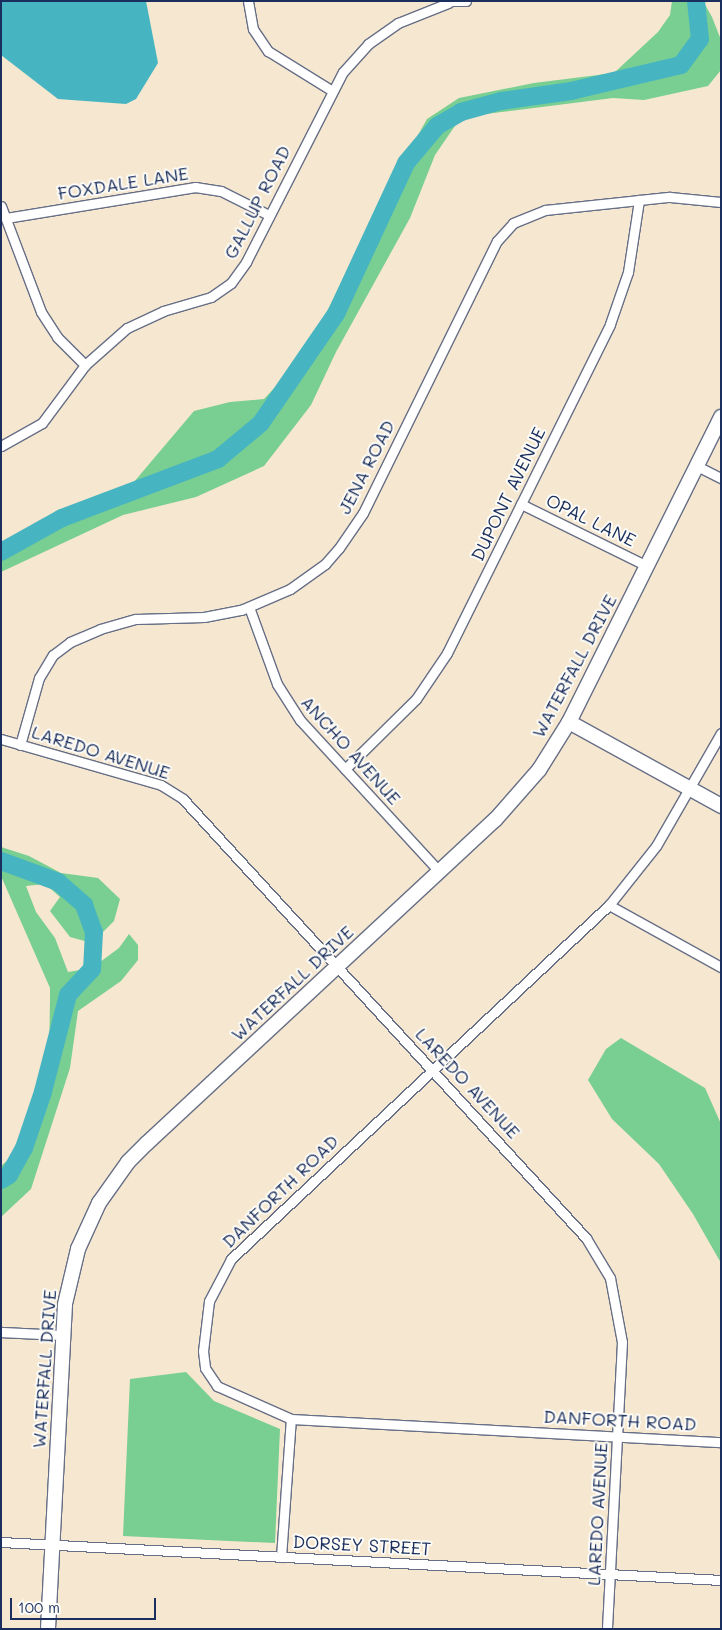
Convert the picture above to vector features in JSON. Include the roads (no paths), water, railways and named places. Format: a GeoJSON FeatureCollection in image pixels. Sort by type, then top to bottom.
{"type":"FeatureCollection","features":[{"type":"Feature","properties":{"kind":"street"},"geometry":{"type":"LineString","coordinates":[[248,1],[253,29],[268,51],[331,90]]}},
{"type":"Feature","properties":{"kind":"street","name":"GALLUP ROAD"},"geometry":{"type":"LineString","coordinates":[[1,446],[42,423],[85,365],[110,341],[140,321],[205,299],[223,290],[239,273],[331,90],[354,58],[380,34],[415,14],[448,2],[466,1]]}},
{"type":"Feature","properties":{"kind":"street","name":"FOXDALE LANE"},"geometry":{"type":"LineString","coordinates":[[6,218],[195,188],[221,191],[269,214]]}},
{"type":"Feature","properties":{"kind":"street","name":"JENA ROAD"},"geometry":{"type":"LineString","coordinates":[[20,745],[42,672],[53,655],[70,642],[100,629],[136,619],[204,616],[249,607],[308,578],[334,554],[352,531],[504,232],[522,217],[545,210],[670,197],[721,202]]}},
{"type":"Feature","properties":{"kind":"street","name":"DUPONT AVENUE"},"geometry":{"type":"LineString","coordinates":[[344,769],[398,719],[434,676],[521,504],[620,300],[628,272],[639,200]]}},
{"type":"Feature","properties":{"kind":"street"},"geometry":{"type":"LineString","coordinates":[[1,206],[47,325],[85,365]]}},
{"type":"Feature","properties":{"kind":"street","name":"WATERFALL DRIVE"},"geometry":{"type":"LineString","coordinates":[[48,1629],[63,1335],[67,1295],[78,1249],[112,1183],[147,1142],[440,872],[519,795],[569,722],[721,417]]}},
{"type":"Feature","properties":{"kind":"street"},"geometry":{"type":"LineString","coordinates":[[697,466],[721,478]]}},
{"type":"Feature","properties":{"kind":"street","name":"OPAL LANE"},"geometry":{"type":"LineString","coordinates":[[521,504],[647,566]]}},
{"type":"Feature","properties":{"kind":"street","name":"ANCHO AVENUE"},"geometry":{"type":"LineString","coordinates":[[249,607],[268,664],[287,703],[344,769],[440,872]]}},
{"type":"Feature","properties":{"kind":"street"},"geometry":{"type":"LineString","coordinates":[[569,722],[721,806]]}},
{"type":"Feature","properties":{"kind":"street","name":"DANFORTH ROAD"},"geometry":{"type":"LineString","coordinates":[[721,733],[691,790],[656,846],[609,905],[241,1247],[214,1286],[205,1319],[203,1351],[210,1378],[225,1392],[291,1419],[721,1442]]}},
{"type":"Feature","properties":{"kind":"street","name":"LAREDO AVENUE"},"geometry":{"type":"LineString","coordinates":[[1,739],[173,790],[573,1221],[599,1257],[610,1278],[622,1342],[608,1629]]}},
{"type":"Feature","properties":{"kind":"street"},"geometry":{"type":"LineString","coordinates":[[609,905],[721,967]]}},
{"type":"Feature","properties":{"kind":"street"},"geometry":{"type":"LineString","coordinates":[[1,1332],[63,1335]]}},
{"type":"Feature","properties":{"kind":"street"},"geometry":{"type":"LineString","coordinates":[[281,1557],[291,1419]]}},
{"type":"Feature","properties":{"kind":"street","name":"DORSEY STREET"},"geometry":{"type":"LineString","coordinates":[[1,1542],[721,1580]]}},
{"type":"Feature","properties":{"kind":"water"},"geometry":{"type":"Polygon","coordinates":[[[1,1],[146,1],[158,63],[136,99],[126,104],[58,99],[1,55],[1,1]]]}},
{"type":"Feature","properties":{"kind":"waterway"},"geometry":{"type":"LineString","coordinates":[[1,552],[62,518],[218,459],[261,423],[336,314],[406,163],[437,126],[461,112],[501,101],[571,91],[681,65],[700,39],[696,1]]}},
{"type":"Feature","properties":{"kind":"waterway"},"geometry":{"type":"LineString","coordinates":[[1,861],[58,882],[84,905],[94,932],[92,969],[68,995],[43,1092],[24,1148],[9,1175],[1,1180]]}}]}
